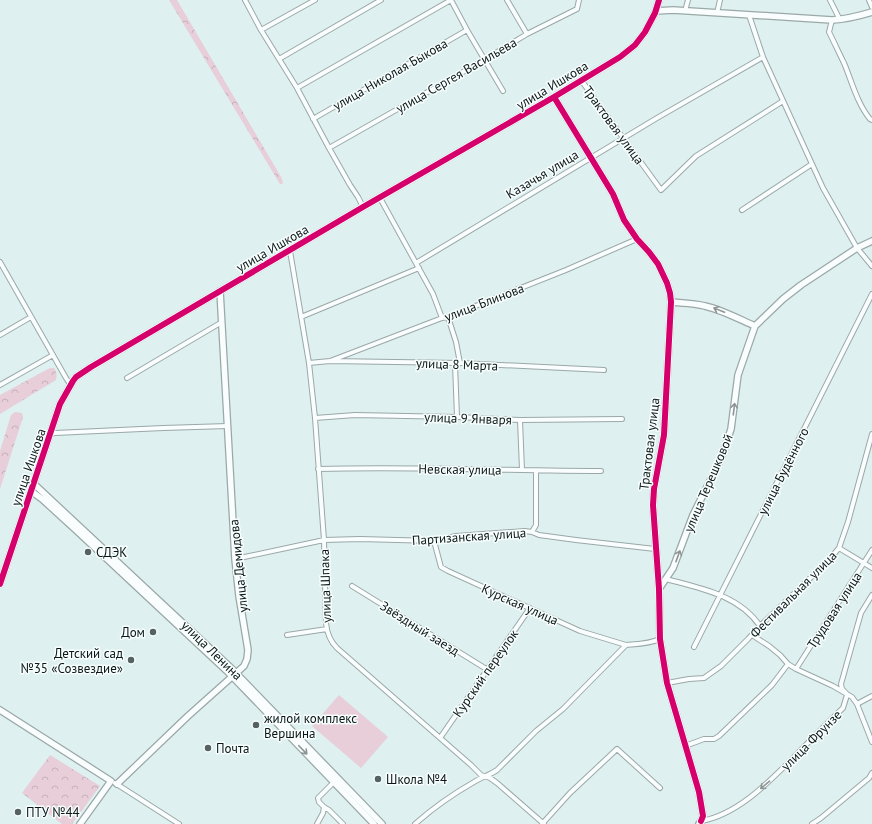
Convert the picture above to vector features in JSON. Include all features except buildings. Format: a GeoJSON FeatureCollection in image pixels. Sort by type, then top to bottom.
{"type":"FeatureCollection","features":[{"type":"Feature","properties":{"kind":"street"},"geometry":{"type":"LineString","coordinates":[[246,0],[261,30],[297,88],[363,207]]}},
{"type":"Feature","properties":{"kind":"street"},"geometry":{"type":"LineString","coordinates":[[261,30],[315,0]]}},
{"type":"Feature","properties":{"kind":"street"},"geometry":{"type":"LineString","coordinates":[[279,59],[381,0]]}},
{"type":"Feature","properties":{"kind":"street"},"geometry":{"type":"LineString","coordinates":[[297,88],[451,0],[466,30],[502,91]]}},
{"type":"Feature","properties":{"kind":"street"},"geometry":{"type":"LineString","coordinates":[[507,0],[527,34]]}},
{"type":"Feature","properties":{"kind":"street","name":"улица Сергея Васильева"},"geometry":{"type":"LineString","coordinates":[[329,148],[527,34],[577,9],[579,0]]}},
{"type":"Feature","properties":{"kind":"street","name":"улица Ишкова"},"geometry":{"type":"LineString","coordinates":[[0,584],[60,404],[70,384],[76,377],[620,57],[635,45],[645,32],[656,10],[659,0]]}},
{"type":"Feature","properties":{"kind":"street"},"geometry":{"type":"LineString","coordinates":[[685,11],[688,0]]}},
{"type":"Feature","properties":{"kind":"street"},"geometry":{"type":"LineString","coordinates":[[717,13],[720,0]]}},
{"type":"Feature","properties":{"kind":"street"},"geometry":{"type":"LineString","coordinates":[[830,0],[840,20]]}},
{"type":"Feature","properties":{"kind":"street"},"geometry":{"type":"LineString","coordinates":[[869,0],[872,7]]}},
{"type":"Feature","properties":{"kind":"street"},"geometry":{"type":"LineString","coordinates":[[656,10],[832,20],[858,17],[872,12]]}},
{"type":"Feature","properties":{"kind":"street"},"geometry":{"type":"LineString","coordinates":[[749,15],[763,57],[823,188],[858,248],[872,266]]}},
{"type":"Feature","properties":{"kind":"street"},"geometry":{"type":"LineString","coordinates":[[832,20],[829,32],[844,62],[858,98],[871,120]]}},
{"type":"Feature","properties":{"kind":"street","name":"улица Николая Быкова"},"geometry":{"type":"LineString","coordinates":[[313,118],[466,30]]}},
{"type":"Feature","properties":{"kind":"street","name":"Казачья улица"},"geometry":{"type":"LineString","coordinates":[[416,263],[657,118],[763,57]]}},
{"type":"Feature","properties":{"kind":"street","name":"Трактовая улица"},"geometry":{"type":"LineString","coordinates":[[581,80],[661,190],[696,156],[783,101]]}},
{"type":"Feature","properties":{"kind":"street","name":"Трактовая улица"},"geometry":{"type":"LineString","coordinates":[[554,97],[613,194],[624,220],[637,239],[658,264],[667,283],[670,294],[671,302],[664,435],[654,489],[653,505],[659,589],[660,638],[667,683],[699,792],[703,816],[700,822]]}},
{"type":"Feature","properties":{"kind":"street"},"geometry":{"type":"LineString","coordinates":[[742,210],[812,164]]}},
{"type":"Feature","properties":{"kind":"street"},"geometry":{"type":"LineString","coordinates":[[380,198],[433,294],[442,318]]}},
{"type":"Feature","properties":{"kind":"street","name":"улица Блинова"},"geometry":{"type":"LineString","coordinates":[[330,361],[448,317],[566,270],[637,239]]}},
{"type":"Feature","properties":{"kind":"street","name":"улица Терешковой"},"geometry":{"type":"LineString","coordinates":[[659,589],[673,568],[693,515],[721,459],[731,429],[738,374],[755,326],[781,300],[792,292],[858,248],[872,241]]}},
{"type":"Feature","properties":{"kind":"street","name":"улица Шпака"},"geometry":{"type":"LineString","coordinates":[[290,251],[309,363],[315,418],[324,540],[327,629],[331,643],[481,775],[486,776],[497,783],[543,824]]}},
{"type":"Feature","properties":{"kind":"street"},"geometry":{"type":"LineString","coordinates":[[0,262],[70,384]]}},
{"type":"Feature","properties":{"kind":"street"},"geometry":{"type":"LineString","coordinates":[[301,317],[419,268]]}},
{"type":"Feature","properties":{"kind":"street","name":"улица Демидова"},"geometry":{"type":"LineString","coordinates":[[117,784],[188,716],[244,666],[246,662],[248,650],[239,596],[235,559],[220,292]]}},
{"type":"Feature","properties":{"kind":"street","name":"улица Будённого"},"geometry":{"type":"LineString","coordinates":[[694,647],[872,294]]}},
{"type":"Feature","properties":{"kind":"street"},"geometry":{"type":"LineString","coordinates":[[671,302],[691,303],[713,308],[755,326]]}},
{"type":"Feature","properties":{"kind":"street"},"geometry":{"type":"LineString","coordinates":[[0,335],[31,317]]}},
{"type":"Feature","properties":{"kind":"street"},"geometry":{"type":"LineString","coordinates":[[448,317],[456,342],[457,417]]}},
{"type":"Feature","properties":{"kind":"street"},"geometry":{"type":"LineString","coordinates":[[128,378],[222,322]]}},
{"type":"Feature","properties":{"kind":"street"},"geometry":{"type":"LineString","coordinates":[[0,385],[52,354]]}},
{"type":"Feature","properties":{"kind":"street","name":"улица 8 Марта"},"geometry":{"type":"LineString","coordinates":[[309,363],[330,361],[457,363],[604,370]]}},
{"type":"Feature","properties":{"kind":"street","name":"улица 9 Января"},"geometry":{"type":"LineString","coordinates":[[315,418],[355,415],[520,420],[622,418]]}},
{"type":"Feature","properties":{"kind":"street"},"geometry":{"type":"LineString","coordinates":[[520,420],[522,470]]}},
{"type":"Feature","properties":{"kind":"street"},"geometry":{"type":"LineString","coordinates":[[50,434],[228,426]]}},
{"type":"Feature","properties":{"kind":"street","name":"Фестивальная улица"},"geometry":{"type":"LineString","coordinates":[[667,683],[704,678],[721,666],[839,548],[848,522],[872,434]]}},
{"type":"Feature","properties":{"kind":"street","name":"Невская улица"},"geometry":{"type":"LineString","coordinates":[[318,469],[367,468],[601,471]]}},
{"type":"Feature","properties":{"kind":"street"},"geometry":{"type":"LineString","coordinates":[[532,532],[536,525],[536,471]]}},
{"type":"Feature","properties":{"kind":"street","name":"улица Ленина"},"geometry":{"type":"LineString","coordinates":[[34,484],[234,675],[382,824]]}},
{"type":"Feature","properties":{"kind":"street","name":"улица Ленина"},"geometry":{"type":"LineString","coordinates":[[31,491],[77,531],[228,672],[234,675],[374,824]]}},
{"type":"Feature","properties":{"kind":"street","name":"Партизанская улица"},"geometry":{"type":"LineString","coordinates":[[235,559],[324,540],[360,539],[434,541],[456,536],[532,532],[539,535],[655,549]]}},
{"type":"Feature","properties":{"kind":"street","name":"Курская улица"},"geometry":{"type":"LineString","coordinates":[[434,541],[441,567],[448,572],[580,631],[626,645]]}},
{"type":"Feature","properties":{"kind":"street"},"geometry":{"type":"LineString","coordinates":[[839,548],[872,568]]}},
{"type":"Feature","properties":{"kind":"street","name":"Трудовая улица"},"geometry":{"type":"LineString","coordinates":[[796,669],[872,550]]}},
{"type":"Feature","properties":{"kind":"street"},"geometry":{"type":"LineString","coordinates":[[666,578],[721,595],[745,608],[760,626]]}},
{"type":"Feature","properties":{"kind":"street","name":"Звёздный заезд"},"geometry":{"type":"LineString","coordinates":[[352,586],[488,670]]}},
{"type":"Feature","properties":{"kind":"street","name":"улица Фрунзе"},"geometry":{"type":"LineString","coordinates":[[700,822],[712,819],[733,809],[751,796],[774,777],[843,708],[847,695],[842,689],[841,684],[861,613],[872,595]]}},
{"type":"Feature","properties":{"kind":"street","name":"Курский переулок"},"geometry":{"type":"LineString","coordinates":[[440,738],[530,608]]}},
{"type":"Feature","properties":{"kind":"street"},"geometry":{"type":"LineString","coordinates":[[287,635],[327,629]]}},
{"type":"Feature","properties":{"kind":"street"},"geometry":{"type":"LineString","coordinates":[[752,635],[770,646],[788,664],[796,669],[833,686],[852,697],[857,704],[872,742]]}},
{"type":"Feature","properties":{"kind":"street"},"geometry":{"type":"LineString","coordinates":[[415,824],[432,809],[476,781],[491,775],[497,770],[536,731],[563,709],[626,645],[653,642],[660,638]]}},
{"type":"Feature","properties":{"kind":"street"},"geometry":{"type":"LineString","coordinates":[[685,746],[704,739],[714,739],[719,736],[772,685],[788,664]]}},
{"type":"Feature","properties":{"kind":"street"},"geometry":{"type":"LineString","coordinates":[[857,704],[872,696]]}},
{"type":"Feature","properties":{"kind":"street"},"geometry":{"type":"LineString","coordinates":[[0,710],[179,824]]}},
{"type":"Feature","properties":{"kind":"street"},"geometry":{"type":"LineString","coordinates":[[543,824],[570,793],[617,749],[660,788]]}},
{"type":"Feature","properties":{"kind":"street"},"geometry":{"type":"LineString","coordinates":[[812,824],[870,779],[872,773]]}},
{"type":"Feature","properties":{"kind":"street"},"geometry":{"type":"LineString","coordinates":[[80,824],[111,781]]}},
{"type":"Feature","properties":{"kind":"street"},"geometry":{"type":"LineString","coordinates":[[334,782],[318,798],[318,802],[329,810],[343,824]]}},
{"type":"Feature","properties":{"kind":"street"},"geometry":{"type":"LineString","coordinates":[[317,824],[323,813],[324,807]]}},
{"type":"Feature","properties":{"kind":"green space"},"geometry":{"type":"Polygon","coordinates":[[[169,0],[177,0],[281,177],[283,182],[282,184],[280,184],[169,0]]]}},
{"type":"Feature","properties":{"kind":"green space"},"geometry":{"type":"Polygon","coordinates":[[[51,368],[54,368],[56,371],[56,380],[0,414],[0,395],[51,368]]]}},
{"type":"Feature","properties":{"kind":"green space"},"geometry":{"type":"Polygon","coordinates":[[[15,412],[22,413],[23,417],[0,489],[0,451],[11,415],[15,412]]]}},
{"type":"Feature","properties":{"kind":"green space"},"geometry":{"type":"Polygon","coordinates":[[[339,695],[388,737],[361,768],[312,726],[339,695]]]}},
{"type":"Feature","properties":{"kind":"green space"},"geometry":{"type":"Polygon","coordinates":[[[50,755],[100,786],[72,824],[62,824],[22,793],[50,755]]]}},
{"type":"Feature","properties":{"kind":"cycle path"},"geometry":{"type":"LineString","coordinates":[[0,584],[60,404],[76,377],[620,57],[635,45],[645,32],[655,13],[659,0]]}},
{"type":"Feature","properties":{"kind":"cycle path"},"geometry":{"type":"LineString","coordinates":[[554,97],[613,194],[624,220],[637,239],[658,264],[670,293],[671,302],[664,435],[654,489],[653,505],[659,589],[660,639],[667,683],[699,792],[703,816],[701,821]]}},
{"type":"Feature","properties":{"kind":"place","name":"СДЭК"},"geometry":{"type":"Point","coordinates":[88,552]}},
{"type":"Feature","properties":{"kind":"place","name":"Дом"},"geometry":{"type":"Point","coordinates":[153,632]}},
{"type":"Feature","properties":{"kind":"place","name":"Детский сад №35 «Созвездие»"},"geometry":{"type":"Point","coordinates":[131,660]}},
{"type":"Feature","properties":{"kind":"place","name":"жилой комплекс Вершина"},"geometry":{"type":"Point","coordinates":[256,725]}},
{"type":"Feature","properties":{"kind":"place","name":"Почта"},"geometry":{"type":"Point","coordinates":[208,748]}},
{"type":"Feature","properties":{"kind":"place","name":"Школа №4"},"geometry":{"type":"Point","coordinates":[378,779]}},
{"type":"Feature","properties":{"kind":"place","name":"ПТУ №44"},"geometry":{"type":"Point","coordinates":[18,812]}}]}
